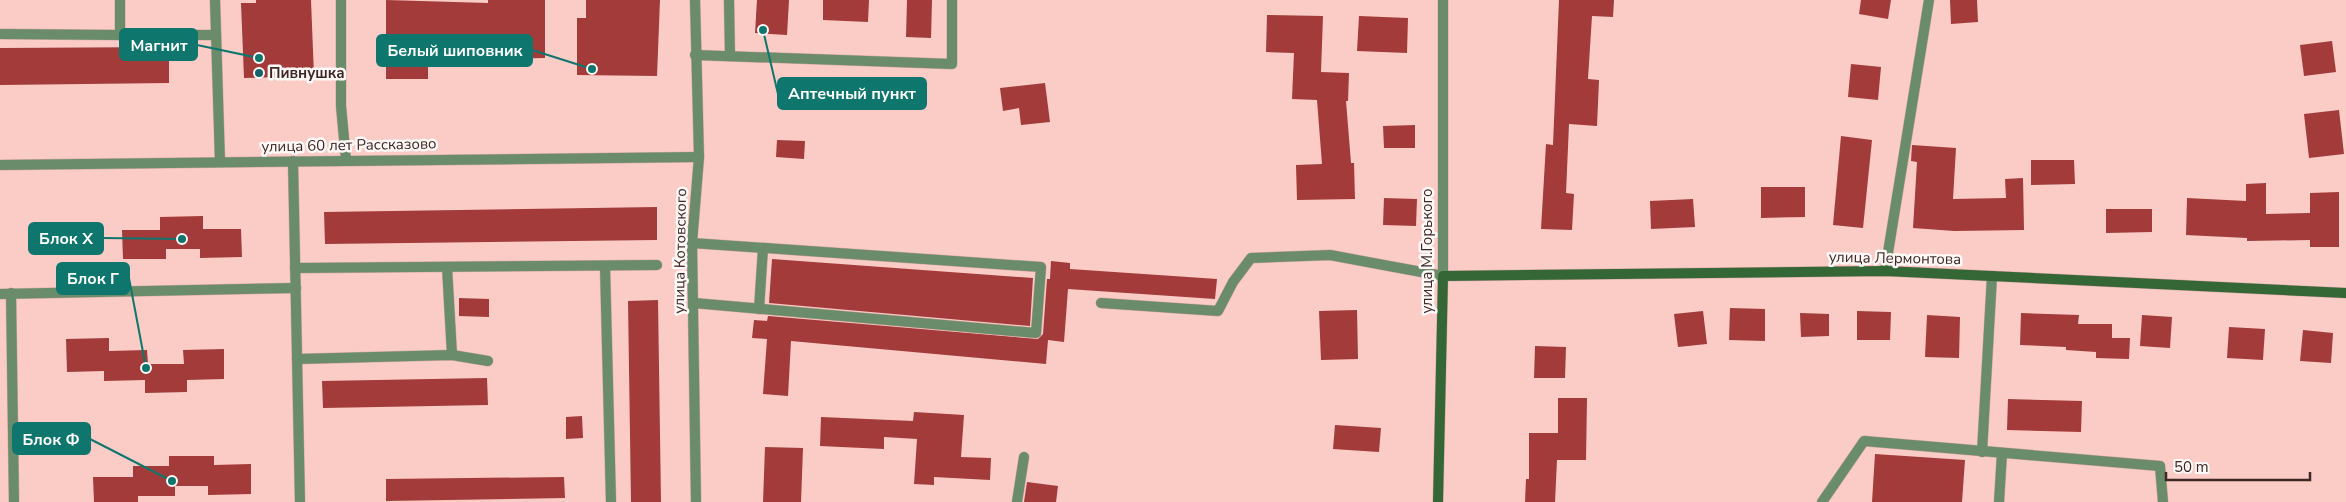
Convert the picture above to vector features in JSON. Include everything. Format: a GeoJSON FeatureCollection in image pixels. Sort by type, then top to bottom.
{"type":"FeatureCollection","features":[{"type":"Feature","properties":{"kind":"street"},"geometry":{"type":"LineString","coordinates":[[120,0],[120,35]]}},
{"type":"Feature","properties":{"kind":"street"},"geometry":{"type":"LineString","coordinates":[[215,0],[220,162]]}},
{"type":"Feature","properties":{"kind":"street"},"geometry":{"type":"LineString","coordinates":[[341,0],[341,106],[346,160]]}},
{"type":"Feature","properties":{"kind":"street","name":"улица Котовского"},"geometry":{"type":"LineString","coordinates":[[695,0],[699,157],[692,243],[696,502]]}},
{"type":"Feature","properties":{"kind":"street"},"geometry":{"type":"LineString","coordinates":[[730,0],[730,56]]}},
{"type":"Feature","properties":{"kind":"street"},"geometry":{"type":"LineString","coordinates":[[696,55],[952,64],[952,0]]}},
{"type":"Feature","properties":{"kind":"street","name":"улица М.Горького"},"geometry":{"type":"LineString","coordinates":[[1438,502],[1443,276],[1443,0]]}},
{"type":"Feature","properties":{"kind":"street"},"geometry":{"type":"LineString","coordinates":[[1885,271],[1929,0]]}},
{"type":"Feature","properties":{"kind":"street"},"geometry":{"type":"LineString","coordinates":[[0,34],[216,35]]}},
{"type":"Feature","properties":{"kind":"street","name":"улица 60 лет Рассказово"},"geometry":{"type":"LineString","coordinates":[[0,165],[699,157]]}},
{"type":"Feature","properties":{"kind":"street"},"geometry":{"type":"LineString","coordinates":[[293,161],[300,502]]}},
{"type":"Feature","properties":{"kind":"street"},"geometry":{"type":"LineString","coordinates":[[692,243],[1042,267],[1036,333],[694,303]]}},
{"type":"Feature","properties":{"kind":"street"},"geometry":{"type":"LineString","coordinates":[[759,309],[763,248]]}},
{"type":"Feature","properties":{"kind":"street"},"geometry":{"type":"LineString","coordinates":[[1101,304],[1218,311],[1233,282],[1251,258],[1330,255],[1443,276]]}},
{"type":"Feature","properties":{"kind":"street"},"geometry":{"type":"LineString","coordinates":[[295,268],[657,265]]}},
{"type":"Feature","properties":{"kind":"street"},"geometry":{"type":"LineString","coordinates":[[606,266],[611,502]]}},
{"type":"Feature","properties":{"kind":"street"},"geometry":{"type":"LineString","coordinates":[[448,267],[452,355]]}},
{"type":"Feature","properties":{"kind":"street","name":"улица Лермонтова"},"geometry":{"type":"LineString","coordinates":[[1443,276],[1885,271],[2346,293]]}},
{"type":"Feature","properties":{"kind":"street"},"geometry":{"type":"LineString","coordinates":[[1982,452],[1992,276]]}},
{"type":"Feature","properties":{"kind":"street"},"geometry":{"type":"LineString","coordinates":[[0,294],[296,288]]}},
{"type":"Feature","properties":{"kind":"street"},"geometry":{"type":"LineString","coordinates":[[11,293],[14,502]]}},
{"type":"Feature","properties":{"kind":"street"},"geometry":{"type":"LineString","coordinates":[[297,359],[452,355],[488,361]]}},
{"type":"Feature","properties":{"kind":"street"},"geometry":{"type":"LineString","coordinates":[[1822,502],[1864,442],[2160,466],[2163,502]]}},
{"type":"Feature","properties":{"kind":"street"},"geometry":{"type":"LineString","coordinates":[[1999,502],[2002,453]]}},
{"type":"Feature","properties":{"kind":"street"},"geometry":{"type":"LineString","coordinates":[[1017,502],[1024,457]]}},
{"type":"Feature","properties":{"kind":"building"},"geometry":{"type":"Polygon","coordinates":[[[256,0],[311,0],[314,76],[244,78],[241,3],[256,3],[256,0]]]}},
{"type":"Feature","properties":{"kind":"building"},"geometry":{"type":"Polygon","coordinates":[[[386,0],[488,3],[488,0],[545,0],[545,58],[489,59],[488,37],[428,37],[428,79],[386,79],[386,0]]]}},
{"type":"Feature","properties":{"kind":"building"},"geometry":{"type":"Polygon","coordinates":[[[586,0],[660,0],[657,76],[577,75],[577,18],[586,18],[586,0]]]}},
{"type":"Feature","properties":{"kind":"building"},"geometry":{"type":"Polygon","coordinates":[[[757,0],[789,0],[787,35],[755,33],[757,0]]]}},
{"type":"Feature","properties":{"kind":"building"},"geometry":{"type":"Polygon","coordinates":[[[823,0],[869,0],[868,22],[823,20],[823,0]]]}},
{"type":"Feature","properties":{"kind":"building"},"geometry":{"type":"Polygon","coordinates":[[[907,0],[932,0],[931,38],[906,37],[907,0]]]}},
{"type":"Feature","properties":{"kind":"building"},"geometry":{"type":"Polygon","coordinates":[[[1559,0],[1614,0],[1613,17],[1592,16],[1588,79],[1599,80],[1597,126],[1569,124],[1566,193],[1574,194],[1572,230],[1541,229],[1546,144],[1553,145],[1559,0]]]}},
{"type":"Feature","properties":{"kind":"building"},"geometry":{"type":"Polygon","coordinates":[[[1861,0],[1891,0],[1888,19],[1859,14],[1861,0]]]}},
{"type":"Feature","properties":{"kind":"building"},"geometry":{"type":"Polygon","coordinates":[[[1950,0],[1977,0],[1978,22],[1951,24],[1950,0]]]}},
{"type":"Feature","properties":{"kind":"building"},"geometry":{"type":"Polygon","coordinates":[[[1267,15],[1323,16],[1321,72],[1349,73],[1348,101],[1346,101],[1351,163],[1354,163],[1355,199],[1297,200],[1296,165],[1322,164],[1317,100],[1292,99],[1294,53],[1266,52],[1267,15]]]}},
{"type":"Feature","properties":{"kind":"building"},"geometry":{"type":"Polygon","coordinates":[[[1359,16],[1408,18],[1407,53],[1357,51],[1359,16]]]}},
{"type":"Feature","properties":{"kind":"building"},"geometry":{"type":"Polygon","coordinates":[[[2332,41],[2336,72],[2304,76],[2300,45],[2332,41]]]}},
{"type":"Feature","properties":{"kind":"building"},"geometry":{"type":"Polygon","coordinates":[[[169,47],[169,83],[0,85],[0,48],[169,47]]]}},
{"type":"Feature","properties":{"kind":"building"},"geometry":{"type":"Polygon","coordinates":[[[1851,64],[1881,67],[1878,100],[1848,97],[1851,64]]]}},
{"type":"Feature","properties":{"kind":"building"},"geometry":{"type":"Polygon","coordinates":[[[1045,83],[1050,122],[1021,125],[1019,108],[1003,111],[1000,88],[1045,83]]]}},
{"type":"Feature","properties":{"kind":"building"},"geometry":{"type":"Polygon","coordinates":[[[2339,110],[2344,154],[2309,158],[2304,114],[2339,110]]]}},
{"type":"Feature","properties":{"kind":"building"},"geometry":{"type":"Polygon","coordinates":[[[1415,125],[1415,148],[1384,148],[1383,126],[1415,125]]]}},
{"type":"Feature","properties":{"kind":"building"},"geometry":{"type":"Polygon","coordinates":[[[1841,136],[1872,140],[1863,228],[1833,225],[1841,136]]]}},
{"type":"Feature","properties":{"kind":"building"},"geometry":{"type":"Polygon","coordinates":[[[777,140],[805,141],[804,159],[776,157],[777,140]]]}},
{"type":"Feature","properties":{"kind":"building"},"geometry":{"type":"Polygon","coordinates":[[[1912,145],[1956,148],[1953,199],[2006,198],[2005,179],[2023,178],[2024,230],[1954,231],[1913,228],[1917,162],[1911,161],[1912,145]]]}},
{"type":"Feature","properties":{"kind":"building"},"geometry":{"type":"Polygon","coordinates":[[[2031,160],[2074,160],[2075,184],[2031,185],[2031,160]]]}},
{"type":"Feature","properties":{"kind":"building"},"geometry":{"type":"Polygon","coordinates":[[[2266,183],[2266,214],[2310,213],[2310,193],[2339,192],[2339,247],[2310,247],[2310,240],[2247,241],[2247,238],[2186,235],[2187,198],[2246,201],[2246,184],[2266,183]]]}},
{"type":"Feature","properties":{"kind":"building"},"geometry":{"type":"Polygon","coordinates":[[[1761,187],[1805,187],[1805,217],[1761,218],[1761,187]]]}},
{"type":"Feature","properties":{"kind":"building"},"geometry":{"type":"Polygon","coordinates":[[[1384,198],[1417,199],[1416,226],[1383,225],[1384,198]]]}},
{"type":"Feature","properties":{"kind":"building"},"geometry":{"type":"Polygon","coordinates":[[[1693,199],[1695,227],[1651,229],[1650,201],[1693,199]]]}},
{"type":"Feature","properties":{"kind":"building"},"geometry":{"type":"Polygon","coordinates":[[[657,207],[657,240],[325,244],[324,212],[657,207]]]}},
{"type":"Feature","properties":{"kind":"building"},"geometry":{"type":"Polygon","coordinates":[[[2106,209],[2152,209],[2152,232],[2106,233],[2106,209]]]}},
{"type":"Feature","properties":{"kind":"building"},"geometry":{"type":"Polygon","coordinates":[[[203,216],[203,229],[241,229],[242,257],[200,258],[200,249],[166,249],[166,259],[123,259],[122,230],[160,230],[160,217],[203,216]]]}},
{"type":"Feature","properties":{"kind":"building"},"geometry":{"type":"Polygon","coordinates":[[[772,259],[1033,278],[1030,326],[769,303],[772,259]]]}},
{"type":"Feature","properties":{"kind":"building"},"geometry":{"type":"Polygon","coordinates":[[[1051,261],[1070,263],[1070,269],[1217,279],[1215,299],[1068,289],[1064,342],[1048,340],[1046,364],[791,341],[788,396],[763,394],[767,339],[752,338],[754,320],[767,321],[768,316],[1038,339],[1043,334],[1047,279],[1050,279],[1051,261]]]}},
{"type":"Feature","properties":{"kind":"building"},"geometry":{"type":"Polygon","coordinates":[[[459,298],[489,299],[489,317],[459,316],[459,298]]]}},
{"type":"Feature","properties":{"kind":"building"},"geometry":{"type":"Polygon","coordinates":[[[658,300],[661,502],[631,502],[628,301],[658,300]]]}},
{"type":"Feature","properties":{"kind":"building"},"geometry":{"type":"Polygon","coordinates":[[[1730,308],[1765,309],[1765,341],[1729,340],[1730,308]]]}},
{"type":"Feature","properties":{"kind":"building"},"geometry":{"type":"Polygon","coordinates":[[[1357,310],[1358,359],[1321,360],[1319,311],[1357,310]]]}},
{"type":"Feature","properties":{"kind":"building"},"geometry":{"type":"Polygon","coordinates":[[[1703,311],[1707,344],[1678,347],[1674,314],[1703,311]]]}},
{"type":"Feature","properties":{"kind":"building"},"geometry":{"type":"Polygon","coordinates":[[[1857,311],[1891,312],[1890,340],[1857,340],[1857,311]]]}},
{"type":"Feature","properties":{"kind":"building"},"geometry":{"type":"Polygon","coordinates":[[[1800,313],[1829,314],[1829,336],[1801,337],[1800,313]]]}},
{"type":"Feature","properties":{"kind":"building"},"geometry":{"type":"Polygon","coordinates":[[[2021,313],[2079,315],[2078,324],[2112,324],[2112,338],[2130,338],[2129,359],[2096,358],[2096,352],[2066,350],[2066,347],[2020,345],[2021,313]]]}},
{"type":"Feature","properties":{"kind":"building"},"geometry":{"type":"Polygon","coordinates":[[[1927,315],[1960,317],[1959,358],[1925,357],[1927,315]]]}},
{"type":"Feature","properties":{"kind":"building"},"geometry":{"type":"Polygon","coordinates":[[[2142,315],[2172,317],[2170,348],[2140,346],[2142,315]]]}},
{"type":"Feature","properties":{"kind":"building"},"geometry":{"type":"Polygon","coordinates":[[[2229,327],[2265,329],[2263,360],[2227,358],[2229,327]]]}},
{"type":"Feature","properties":{"kind":"building"},"geometry":{"type":"Polygon","coordinates":[[[2303,330],[2333,333],[2331,363],[2300,361],[2303,330]]]}},
{"type":"Feature","properties":{"kind":"building"},"geometry":{"type":"Polygon","coordinates":[[[109,338],[109,351],[147,350],[148,364],[184,364],[183,350],[224,349],[224,379],[187,380],[187,392],[145,393],[145,380],[104,381],[104,371],[67,372],[66,339],[109,338]]]}},
{"type":"Feature","properties":{"kind":"building"},"geometry":{"type":"Polygon","coordinates":[[[1535,346],[1566,347],[1565,378],[1534,378],[1535,346]]]}},
{"type":"Feature","properties":{"kind":"building"},"geometry":{"type":"Polygon","coordinates":[[[487,378],[488,405],[323,408],[322,381],[487,378]]]}},
{"type":"Feature","properties":{"kind":"building"},"geometry":{"type":"Polygon","coordinates":[[[1558,398],[1587,398],[1586,460],[1557,460],[1555,502],[1525,502],[1526,479],[1529,479],[1529,433],[1558,433],[1558,398]]]}},
{"type":"Feature","properties":{"kind":"building"},"geometry":{"type":"Polygon","coordinates":[[[2008,399],[2082,401],[2081,432],[2007,430],[2008,399]]]}},
{"type":"Feature","properties":{"kind":"building"},"geometry":{"type":"Polygon","coordinates":[[[914,412],[964,415],[961,457],[991,458],[990,480],[934,477],[934,485],[914,484],[917,439],[884,437],[884,449],[820,446],[821,417],[913,421],[914,412]]]}},
{"type":"Feature","properties":{"kind":"building"},"geometry":{"type":"Polygon","coordinates":[[[582,416],[583,438],[566,439],[566,417],[582,416]]]}},
{"type":"Feature","properties":{"kind":"building"},"geometry":{"type":"Polygon","coordinates":[[[1335,425],[1381,428],[1379,452],[1333,449],[1335,425]]]}},
{"type":"Feature","properties":{"kind":"building"},"geometry":{"type":"Polygon","coordinates":[[[765,447],[803,448],[801,502],[763,502],[765,447]]]}},
{"type":"Feature","properties":{"kind":"building"},"geometry":{"type":"Polygon","coordinates":[[[1875,454],[1965,460],[1962,502],[1872,502],[1875,454]]]}},
{"type":"Feature","properties":{"kind":"building"},"geometry":{"type":"Polygon","coordinates":[[[169,456],[214,456],[214,465],[251,464],[251,494],[208,495],[208,486],[175,486],[175,496],[138,496],[138,502],[94,502],[93,477],[133,477],[133,466],[169,466],[169,456]]]}},
{"type":"Feature","properties":{"kind":"building"},"geometry":{"type":"Polygon","coordinates":[[[564,477],[565,498],[386,501],[386,479],[564,477]]]}},
{"type":"Feature","properties":{"kind":"building"},"geometry":{"type":"Polygon","coordinates":[[[1027,482],[1058,486],[1056,502],[1024,502],[1027,482]]]}},
{"type":"Feature","properties":{"kind":"place","name":"Аптечный пункт"},"geometry":{"type":"Point","coordinates":[763,30]}},
{"type":"Feature","properties":{"kind":"place","name":"Магнит"},"geometry":{"type":"Point","coordinates":[259,58]}},
{"type":"Feature","properties":{"kind":"place","name":"Белый шиповник"},"geometry":{"type":"Point","coordinates":[592,69]}},
{"type":"Feature","properties":{"kind":"place","name":"Пивнушка"},"geometry":{"type":"Point","coordinates":[259,73]}},
{"type":"Feature","properties":{"kind":"place","name":"Блок Х"},"geometry":{"type":"Point","coordinates":[182,239]}},
{"type":"Feature","properties":{"kind":"place","name":"Блок Г"},"geometry":{"type":"Point","coordinates":[146,368]}},
{"type":"Feature","properties":{"kind":"place","name":"Блок Ф"},"geometry":{"type":"Point","coordinates":[172,481]}}]}
